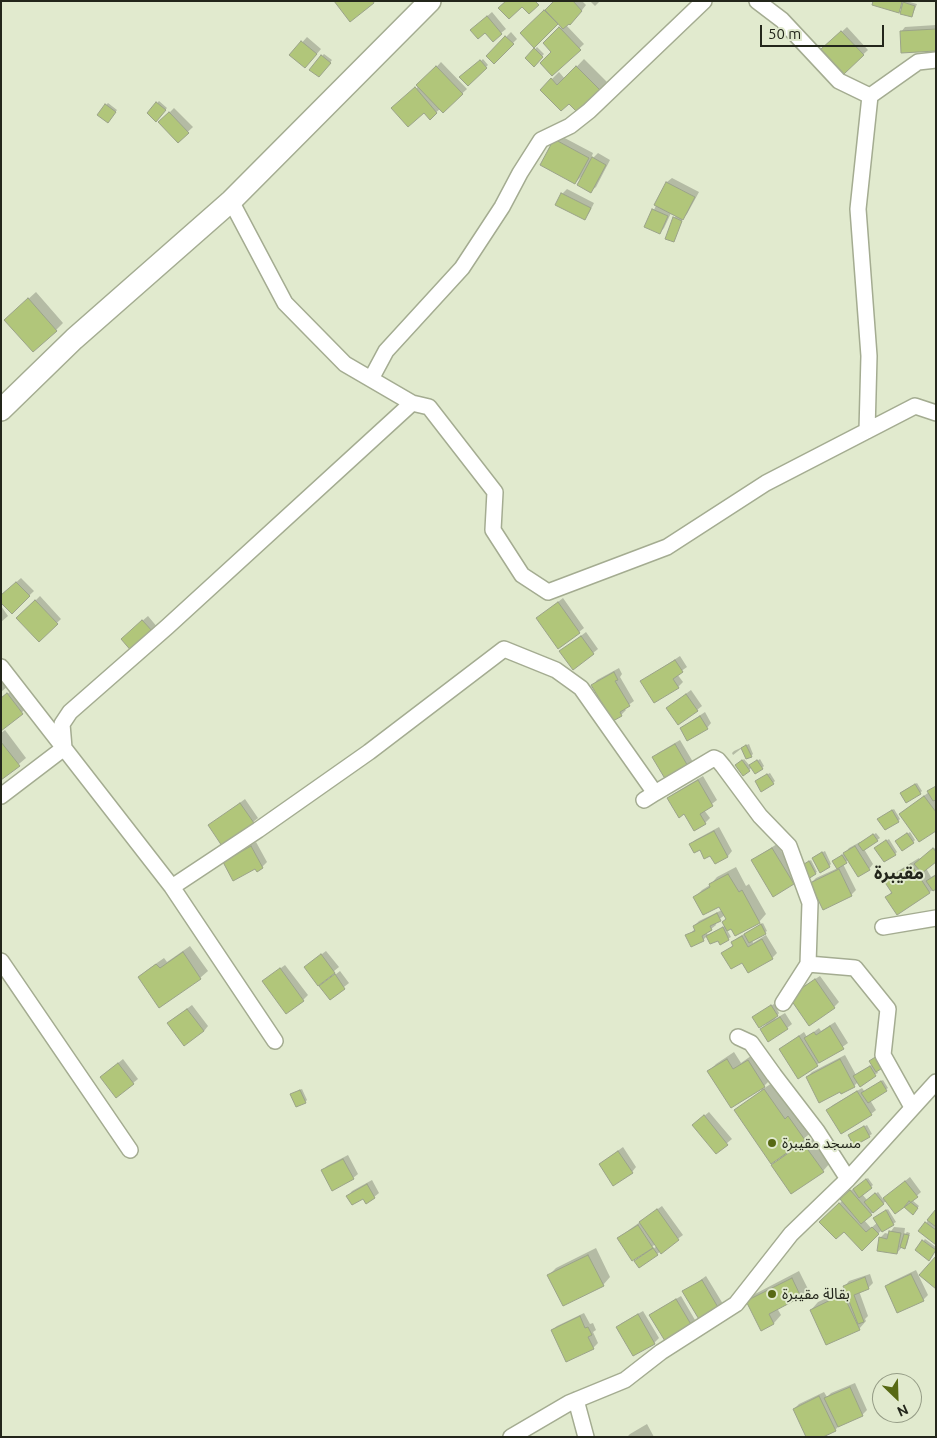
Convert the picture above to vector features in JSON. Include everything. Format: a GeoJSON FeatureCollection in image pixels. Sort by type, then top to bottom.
{"type":"FeatureCollection","features":[{"type":"Feature","properties":{"kind":"street"},"geometry":{"type":"LineString","coordinates":[[1,410],[74,338],[231,201],[430,1]]}},
{"type":"Feature","properties":{"kind":"street"},"geometry":{"type":"LineString","coordinates":[[371,379],[386,350],[462,268],[502,207],[520,173],[541,140],[570,126],[589,111],[704,1]]}},
{"type":"Feature","properties":{"kind":"street"},"geometry":{"type":"LineString","coordinates":[[757,1],[782,20],[839,81],[870,96]]}},
{"type":"Feature","properties":{"kind":"street"},"geometry":{"type":"LineString","coordinates":[[867,431],[869,356],[858,209],[870,96],[918,62],[936,60]]}},
{"type":"Feature","properties":{"kind":"street"},"geometry":{"type":"LineString","coordinates":[[231,201],[285,304],[345,364],[412,403],[429,407],[495,492],[493,530],[522,575],[548,592],[667,547],[766,483],[915,406],[936,413]]}},
{"type":"Feature","properties":{"kind":"street"},"geometry":{"type":"LineString","coordinates":[[64,748],[62,724],[70,712],[168,627],[412,403]]}},
{"type":"Feature","properties":{"kind":"street"},"geometry":{"type":"LineString","coordinates":[[172,887],[370,752],[504,648],[556,670],[581,688],[650,797],[714,758],[718,760],[760,816],[789,846],[810,903],[808,964],[783,1003]]}},
{"type":"Feature","properties":{"kind":"street"},"geometry":{"type":"LineString","coordinates":[[1,667],[172,887],[275,1041]]}},
{"type":"Feature","properties":{"kind":"street"},"geometry":{"type":"LineString","coordinates":[[1,796],[64,748]]}},
{"type":"Feature","properties":{"kind":"street"},"geometry":{"type":"LineString","coordinates":[[883,927],[936,918]]}},
{"type":"Feature","properties":{"kind":"street"},"geometry":{"type":"LineString","coordinates":[[1,961],[130,1150]]}},
{"type":"Feature","properties":{"kind":"street"},"geometry":{"type":"LineString","coordinates":[[808,964],[855,968],[888,1009],[883,1055],[912,1107]]}},
{"type":"Feature","properties":{"kind":"street"},"geometry":{"type":"LineString","coordinates":[[738,1037],[751,1042],[817,1131],[848,1179]]}},
{"type":"Feature","properties":{"kind":"street"},"geometry":{"type":"LineString","coordinates":[[511,1437],[576,1400],[625,1380],[662,1352],[736,1304],[791,1234],[848,1179],[936,1082]]}},
{"type":"Feature","properties":{"kind":"street"},"geometry":{"type":"LineString","coordinates":[[576,1400],[586,1437]]}},
{"type":"Feature","properties":{"kind":"building"},"geometry":{"type":"Polygon","coordinates":[[[334,1],[373,1],[374,3],[350,22],[334,1]]]}},
{"type":"Feature","properties":{"kind":"building"},"geometry":{"type":"Polygon","coordinates":[[[506,1],[535,1],[539,5],[529,14],[522,7],[509,19],[498,8],[506,1]]]}},
{"type":"Feature","properties":{"kind":"building"},"geometry":{"type":"Polygon","coordinates":[[[554,1],[573,1],[582,11],[570,25],[563,29],[545,10],[554,1]]]}},
{"type":"Feature","properties":{"kind":"building"},"geometry":{"type":"Polygon","coordinates":[[[873,1],[902,2],[899,13],[872,5],[873,1]]]}},
{"type":"Feature","properties":{"kind":"building"},"geometry":{"type":"Polygon","coordinates":[[[903,2],[915,6],[912,17],[900,14],[903,2]]]}},
{"type":"Feature","properties":{"kind":"building"},"geometry":{"type":"Polygon","coordinates":[[[544,10],[558,24],[534,48],[520,33],[544,10]]]}},
{"type":"Feature","properties":{"kind":"building"},"geometry":{"type":"Polygon","coordinates":[[[487,16],[502,34],[493,42],[485,33],[478,39],[470,30],[487,16]]]}},
{"type":"Feature","properties":{"kind":"building"},"geometry":{"type":"Polygon","coordinates":[[[559,27],[581,50],[552,76],[540,63],[551,52],[543,43],[559,27]]]}},
{"type":"Feature","properties":{"kind":"building"},"geometry":{"type":"Polygon","coordinates":[[[936,29],[936,51],[901,53],[900,31],[936,29]]]}},
{"type":"Feature","properties":{"kind":"building"},"geometry":{"type":"Polygon","coordinates":[[[841,31],[864,55],[844,74],[821,49],[841,31]]]}},
{"type":"Feature","properties":{"kind":"building"},"geometry":{"type":"Polygon","coordinates":[[[505,36],[514,44],[494,64],[486,56],[505,36]]]}},
{"type":"Feature","properties":{"kind":"building"},"geometry":{"type":"Polygon","coordinates":[[[301,41],[317,54],[305,68],[289,55],[301,41]]]}},
{"type":"Feature","properties":{"kind":"building"},"geometry":{"type":"Polygon","coordinates":[[[534,48],[543,57],[534,67],[525,58],[534,48]]]}},
{"type":"Feature","properties":{"kind":"building"},"geometry":{"type":"Polygon","coordinates":[[[321,55],[331,63],[319,77],[309,70],[321,55]]]}},
{"type":"Feature","properties":{"kind":"building"},"geometry":{"type":"Polygon","coordinates":[[[480,60],[487,68],[468,86],[459,77],[480,60]]]}},
{"type":"Feature","properties":{"kind":"building"},"geometry":{"type":"Polygon","coordinates":[[[436,66],[463,94],[443,113],[416,85],[436,66]]]}},
{"type":"Feature","properties":{"kind":"building"},"geometry":{"type":"Polygon","coordinates":[[[576,66],[600,90],[577,112],[569,104],[561,111],[540,90],[551,78],[557,85],[576,66]]]}},
{"type":"Feature","properties":{"kind":"building"},"geometry":{"type":"Polygon","coordinates":[[[415,87],[437,113],[430,120],[424,113],[408,127],[391,108],[415,87]]]}},
{"type":"Feature","properties":{"kind":"building"},"geometry":{"type":"Polygon","coordinates":[[[156,102],[166,110],[156,122],[147,113],[156,102]]]}},
{"type":"Feature","properties":{"kind":"building"},"geometry":{"type":"Polygon","coordinates":[[[105,104],[116,112],[108,123],[97,115],[105,104]]]}},
{"type":"Feature","properties":{"kind":"building"},"geometry":{"type":"Polygon","coordinates":[[[169,112],[189,133],[178,143],[158,122],[169,112]]]}},
{"type":"Feature","properties":{"kind":"building"},"geometry":{"type":"Polygon","coordinates":[[[554,139],[589,158],[575,184],[540,165],[554,139]]]}},
{"type":"Feature","properties":{"kind":"building"},"geometry":{"type":"Polygon","coordinates":[[[592,157],[606,165],[591,193],[577,185],[592,157]]]}},
{"type":"Feature","properties":{"kind":"building"},"geometry":{"type":"Polygon","coordinates":[[[666,182],[695,197],[683,220],[654,205],[666,182]]]}},
{"type":"Feature","properties":{"kind":"building"},"geometry":{"type":"Polygon","coordinates":[[[561,193],[591,208],[585,220],[555,205],[561,193]]]}},
{"type":"Feature","properties":{"kind":"building"},"geometry":{"type":"Polygon","coordinates":[[[652,209],[668,216],[660,234],[644,227],[652,209]]]}},
{"type":"Feature","properties":{"kind":"building"},"geometry":{"type":"Polygon","coordinates":[[[673,217],[682,221],[674,242],[665,239],[673,217]]]}},
{"type":"Feature","properties":{"kind":"building"},"geometry":{"type":"Polygon","coordinates":[[[28,298],[57,331],[33,352],[4,320],[28,298]]]}},
{"type":"Feature","properties":{"kind":"building"},"geometry":{"type":"Polygon","coordinates":[[[16,582],[30,596],[12,614],[1,603],[1,595],[16,582]]]}},
{"type":"Feature","properties":{"kind":"building"},"geometry":{"type":"Polygon","coordinates":[[[35,600],[58,624],[39,642],[16,618],[35,600]]]}},
{"type":"Feature","properties":{"kind":"building"},"geometry":{"type":"Polygon","coordinates":[[[558,602],[580,633],[558,649],[536,618],[558,602]]]}},
{"type":"Feature","properties":{"kind":"building"},"geometry":{"type":"Polygon","coordinates":[[[142,620],[154,633],[133,653],[121,639],[142,620]]]}},
{"type":"Feature","properties":{"kind":"building"},"geometry":{"type":"Polygon","coordinates":[[[581,636],[594,654],[573,670],[559,651],[581,636]]]}},
{"type":"Feature","properties":{"kind":"building"},"geometry":{"type":"Polygon","coordinates":[[[675,660],[683,672],[673,679],[679,688],[654,703],[640,681],[675,660]]]}},
{"type":"Feature","properties":{"kind":"building"},"geometry":{"type":"Polygon","coordinates":[[[614,672],[618,680],[615,681],[630,706],[620,712],[622,716],[613,721],[591,685],[614,672]]]}},
{"type":"Feature","properties":{"kind":"building"},"geometry":{"type":"Polygon","coordinates":[[[7,693],[23,714],[1,731],[1,698],[7,693]]]}},
{"type":"Feature","properties":{"kind":"building"},"geometry":{"type":"Polygon","coordinates":[[[686,694],[698,711],[678,725],[666,708],[686,694]]]}},
{"type":"Feature","properties":{"kind":"building"},"geometry":{"type":"Polygon","coordinates":[[[700,716],[708,729],[687,741],[680,728],[700,716]]]}},
{"type":"Feature","properties":{"kind":"building"},"geometry":{"type":"Polygon","coordinates":[[[1,742],[20,766],[1,780],[1,742]]]}},
{"type":"Feature","properties":{"kind":"building"},"geometry":{"type":"Polygon","coordinates":[[[675,744],[689,768],[667,782],[652,757],[675,744]]]}},
{"type":"Feature","properties":{"kind":"building"},"geometry":{"type":"Polygon","coordinates":[[[746,745],[752,757],[746,759],[741,748],[746,745]]]}},
{"type":"Feature","properties":{"kind":"building"},"geometry":{"type":"Polygon","coordinates":[[[742,760],[750,771],[743,776],[735,765],[742,760]]]}},
{"type":"Feature","properties":{"kind":"building"},"geometry":{"type":"Polygon","coordinates":[[[757,760],[763,769],[755,774],[749,765],[757,760]]]}},
{"type":"Feature","properties":{"kind":"building"},"geometry":{"type":"Polygon","coordinates":[[[767,774],[774,784],[761,792],[755,781],[767,774]]]}},
{"type":"Feature","properties":{"kind":"building"},"geometry":{"type":"Polygon","coordinates":[[[698,780],[713,806],[700,814],[706,824],[694,831],[684,814],[679,818],[667,798],[698,780]]]}},
{"type":"Feature","properties":{"kind":"building"},"geometry":{"type":"Polygon","coordinates":[[[915,784],[921,794],[906,803],[900,793],[915,784]]]}},
{"type":"Feature","properties":{"kind":"building"},"geometry":{"type":"Polygon","coordinates":[[[936,786],[936,800],[933,801],[927,791],[936,786]]]}},
{"type":"Feature","properties":{"kind":"building"},"geometry":{"type":"Polygon","coordinates":[[[924,796],[936,812],[936,831],[919,842],[899,814],[924,796]]]}},
{"type":"Feature","properties":{"kind":"building"},"geometry":{"type":"Polygon","coordinates":[[[240,803],[254,823],[222,846],[208,825],[240,803]]]}},
{"type":"Feature","properties":{"kind":"building"},"geometry":{"type":"Polygon","coordinates":[[[892,810],[899,822],[885,830],[877,819],[892,810]]]}},
{"type":"Feature","properties":{"kind":"building"},"geometry":{"type":"Polygon","coordinates":[[[714,831],[728,857],[715,864],[710,856],[704,859],[700,850],[694,853],[689,844],[714,831]]]}},
{"type":"Feature","properties":{"kind":"building"},"geometry":{"type":"Polygon","coordinates":[[[907,833],[914,843],[902,851],[895,841],[907,833]]]}},
{"type":"Feature","properties":{"kind":"building"},"geometry":{"type":"Polygon","coordinates":[[[873,834],[878,841],[863,851],[858,844],[873,834]]]}},
{"type":"Feature","properties":{"kind":"building"},"geometry":{"type":"Polygon","coordinates":[[[886,840],[896,855],[884,862],[874,848],[886,840]]]}},
{"type":"Feature","properties":{"kind":"building"},"geometry":{"type":"Polygon","coordinates":[[[251,846],[263,868],[257,872],[255,869],[233,881],[223,862],[251,846]]]}},
{"type":"Feature","properties":{"kind":"building"},"geometry":{"type":"Polygon","coordinates":[[[855,846],[870,870],[858,877],[843,853],[855,846]]]}},
{"type":"Feature","properties":{"kind":"building"},"geometry":{"type":"Polygon","coordinates":[[[772,848],[794,884],[773,897],[751,860],[772,848]]]}},
{"type":"Feature","properties":{"kind":"building"},"geometry":{"type":"Polygon","coordinates":[[[933,848],[936,852],[936,862],[922,873],[914,864],[933,848]]]}},
{"type":"Feature","properties":{"kind":"building"},"geometry":{"type":"Polygon","coordinates":[[[822,852],[830,867],[820,873],[812,858],[822,852]]]}},
{"type":"Feature","properties":{"kind":"building"},"geometry":{"type":"Polygon","coordinates":[[[842,855],[847,863],[837,869],[832,861],[842,855]]]}},
{"type":"Feature","properties":{"kind":"building"},"geometry":{"type":"Polygon","coordinates":[[[809,861],[816,874],[808,879],[801,866],[809,861]]]}},
{"type":"Feature","properties":{"kind":"building"},"geometry":{"type":"Polygon","coordinates":[[[911,864],[930,893],[897,915],[885,897],[892,893],[884,881],[911,864]]]}},
{"type":"Feature","properties":{"kind":"building"},"geometry":{"type":"Polygon","coordinates":[[[839,869],[852,896],[823,910],[810,883],[839,869]]]}},
{"type":"Feature","properties":{"kind":"building"},"geometry":{"type":"Polygon","coordinates":[[[728,874],[739,892],[742,890],[760,923],[735,936],[731,929],[727,931],[722,922],[726,919],[719,907],[703,915],[693,897],[710,887],[709,884],[728,874]]]}},
{"type":"Feature","properties":{"kind":"building"},"geometry":{"type":"Polygon","coordinates":[[[936,875],[936,889],[933,891],[926,881],[936,875]]]}},
{"type":"Feature","properties":{"kind":"building"},"geometry":{"type":"Polygon","coordinates":[[[717,913],[721,921],[710,926],[712,930],[702,936],[704,941],[691,947],[685,935],[695,931],[693,926],[717,913]]]}},
{"type":"Feature","properties":{"kind":"building"},"geometry":{"type":"Polygon","coordinates":[[[761,924],[766,934],[749,943],[744,934],[761,924]]]}},
{"type":"Feature","properties":{"kind":"building"},"geometry":{"type":"Polygon","coordinates":[[[723,927],[729,940],[720,945],[718,941],[710,944],[706,936],[723,927]]]}},
{"type":"Feature","properties":{"kind":"building"},"geometry":{"type":"Polygon","coordinates":[[[742,936],[748,947],[762,939],[773,959],[748,973],[742,963],[731,969],[721,953],[733,946],[731,942],[742,936]]]}},
{"type":"Feature","properties":{"kind":"building"},"geometry":{"type":"Polygon","coordinates":[[[183,952],[201,979],[159,1008],[138,977],[156,964],[160,968],[183,952]]]}},
{"type":"Feature","properties":{"kind":"building"},"geometry":{"type":"Polygon","coordinates":[[[321,954],[335,973],[318,986],[304,967],[321,954]]]}},
{"type":"Feature","properties":{"kind":"building"},"geometry":{"type":"Polygon","coordinates":[[[280,968],[304,1001],[286,1014],[262,981],[280,968]]]}},
{"type":"Feature","properties":{"kind":"building"},"geometry":{"type":"Polygon","coordinates":[[[335,974],[345,989],[330,1000],[319,986],[335,974]]]}},
{"type":"Feature","properties":{"kind":"building"},"geometry":{"type":"Polygon","coordinates":[[[815,979],[835,1008],[809,1026],[789,997],[815,979]]]}},
{"type":"Feature","properties":{"kind":"building"},"geometry":{"type":"Polygon","coordinates":[[[771,1005],[778,1016],[759,1028],[752,1017],[771,1005]]]}},
{"type":"Feature","properties":{"kind":"building"},"geometry":{"type":"Polygon","coordinates":[[[187,1009],[204,1031],[184,1046],[167,1023],[187,1009]]]}},
{"type":"Feature","properties":{"kind":"building"},"geometry":{"type":"Polygon","coordinates":[[[780,1017],[788,1029],[768,1042],[760,1029],[780,1017]]]}},
{"type":"Feature","properties":{"kind":"building"},"geometry":{"type":"Polygon","coordinates":[[[830,1026],[844,1049],[819,1063],[804,1038],[814,1032],[816,1035],[830,1026]]]}},
{"type":"Feature","properties":{"kind":"building"},"geometry":{"type":"Polygon","coordinates":[[[799,1036],[818,1066],[798,1079],[779,1049],[799,1036]]]}},
{"type":"Feature","properties":{"kind":"building"},"geometry":{"type":"Polygon","coordinates":[[[877,1056],[884,1067],[876,1072],[869,1061],[877,1056]]]}},
{"type":"Feature","properties":{"kind":"building"},"geometry":{"type":"Polygon","coordinates":[[[727,1059],[733,1069],[748,1060],[765,1087],[731,1108],[707,1071],[727,1059]]]}},
{"type":"Feature","properties":{"kind":"building"},"geometry":{"type":"Polygon","coordinates":[[[840,1059],[855,1087],[841,1094],[840,1092],[819,1103],[806,1077],[840,1059]]]}},
{"type":"Feature","properties":{"kind":"building"},"geometry":{"type":"Polygon","coordinates":[[[118,1063],[134,1084],[116,1098],[100,1077],[118,1063]]]}},
{"type":"Feature","properties":{"kind":"building"},"geometry":{"type":"Polygon","coordinates":[[[870,1066],[876,1076],[860,1087],[853,1076],[870,1066]]]}},
{"type":"Feature","properties":{"kind":"building"},"geometry":{"type":"Polygon","coordinates":[[[881,1081],[887,1091],[868,1103],[861,1093],[881,1081]]]}},
{"type":"Feature","properties":{"kind":"building"},"geometry":{"type":"Polygon","coordinates":[[[764,1089],[785,1119],[788,1116],[805,1140],[771,1164],[734,1110],[764,1089]]]}},
{"type":"Feature","properties":{"kind":"building"},"geometry":{"type":"Polygon","coordinates":[[[300,1090],[306,1103],[296,1107],[290,1094],[300,1090]]]}},
{"type":"Feature","properties":{"kind":"building"},"geometry":{"type":"Polygon","coordinates":[[[857,1091],[872,1115],[841,1134],[826,1110],[857,1091]]]}},
{"type":"Feature","properties":{"kind":"building"},"geometry":{"type":"Polygon","coordinates":[[[704,1115],[728,1145],[716,1154],[692,1125],[704,1115]]]}},
{"type":"Feature","properties":{"kind":"building"},"geometry":{"type":"Polygon","coordinates":[[[864,1126],[870,1137],[854,1146],[848,1135],[864,1126]]]}},
{"type":"Feature","properties":{"kind":"building"},"geometry":{"type":"Polygon","coordinates":[[[803,1143],[824,1172],[791,1194],[771,1165],[803,1143]]]}},
{"type":"Feature","properties":{"kind":"building"},"geometry":{"type":"Polygon","coordinates":[[[618,1151],[633,1173],[613,1186],[599,1164],[618,1151]]]}},
{"type":"Feature","properties":{"kind":"building"},"geometry":{"type":"Polygon","coordinates":[[[343,1159],[354,1179],[332,1191],[321,1170],[343,1159]]]}},
{"type":"Feature","properties":{"kind":"building"},"geometry":{"type":"Polygon","coordinates":[[[866,1179],[872,1188],[859,1198],[853,1189],[866,1179]]]}},
{"type":"Feature","properties":{"kind":"building"},"geometry":{"type":"Polygon","coordinates":[[[905,1181],[918,1197],[895,1214],[883,1198],[905,1181]]]}},
{"type":"Feature","properties":{"kind":"building"},"geometry":{"type":"Polygon","coordinates":[[[367,1184],[375,1198],[366,1204],[363,1199],[352,1205],[346,1196],[367,1184]]]}},
{"type":"Feature","properties":{"kind":"building"},"geometry":{"type":"Polygon","coordinates":[[[850,1190],[872,1215],[861,1224],[840,1199],[850,1190]]]}},
{"type":"Feature","properties":{"kind":"building"},"geometry":{"type":"Polygon","coordinates":[[[875,1193],[884,1204],[873,1213],[864,1202],[875,1193]]]}},
{"type":"Feature","properties":{"kind":"building"},"geometry":{"type":"Polygon","coordinates":[[[909,1201],[918,1208],[913,1215],[904,1207],[909,1201]]]}},
{"type":"Feature","properties":{"kind":"building"},"geometry":{"type":"Polygon","coordinates":[[[839,1203],[866,1232],[872,1227],[879,1234],[862,1251],[844,1232],[836,1239],[819,1222],[839,1203]]]}},
{"type":"Feature","properties":{"kind":"building"},"geometry":{"type":"Polygon","coordinates":[[[657,1209],[679,1240],[661,1254],[639,1222],[657,1209]]]}},
{"type":"Feature","properties":{"kind":"building"},"geometry":{"type":"Polygon","coordinates":[[[936,1209],[936,1227],[927,1220],[936,1209]]]}},
{"type":"Feature","properties":{"kind":"building"},"geometry":{"type":"Polygon","coordinates":[[[886,1210],[894,1225],[882,1232],[873,1218],[886,1210]]]}},
{"type":"Feature","properties":{"kind":"building"},"geometry":{"type":"Polygon","coordinates":[[[925,1222],[936,1230],[936,1245],[918,1231],[925,1222]]]}},
{"type":"Feature","properties":{"kind":"building"},"geometry":{"type":"Polygon","coordinates":[[[638,1225],[653,1248],[632,1261],[617,1238],[638,1225]]]}},
{"type":"Feature","properties":{"kind":"building"},"geometry":{"type":"Polygon","coordinates":[[[889,1231],[901,1233],[897,1254],[877,1251],[879,1237],[887,1239],[889,1231]]]}},
{"type":"Feature","properties":{"kind":"building"},"geometry":{"type":"Polygon","coordinates":[[[904,1234],[909,1235],[905,1249],[900,1247],[904,1234]]]}},
{"type":"Feature","properties":{"kind":"building"},"geometry":{"type":"Polygon","coordinates":[[[922,1240],[936,1250],[929,1261],[915,1250],[922,1240]]]}},
{"type":"Feature","properties":{"kind":"building"},"geometry":{"type":"Polygon","coordinates":[[[653,1248],[658,1255],[639,1268],[634,1261],[653,1248]]]}},
{"type":"Feature","properties":{"kind":"building"},"geometry":{"type":"Polygon","coordinates":[[[588,1255],[604,1286],[563,1306],[547,1275],[588,1255]]]}},
{"type":"Feature","properties":{"kind":"building"},"geometry":{"type":"Polygon","coordinates":[[[936,1256],[936,1289],[919,1275],[936,1256]]]}},
{"type":"Feature","properties":{"kind":"building"},"geometry":{"type":"Polygon","coordinates":[[[911,1274],[924,1301],[897,1313],[885,1286],[911,1274]]]}},
{"type":"Feature","properties":{"kind":"building"},"geometry":{"type":"Polygon","coordinates":[[[865,1277],[869,1289],[854,1295],[864,1322],[858,1324],[843,1286],[865,1277]]]}},
{"type":"Feature","properties":{"kind":"building"},"geometry":{"type":"Polygon","coordinates":[[[792,1278],[801,1297],[769,1314],[774,1324],[761,1331],[746,1301],[792,1278]]]}},
{"type":"Feature","properties":{"kind":"building"},"geometry":{"type":"Polygon","coordinates":[[[702,1280],[719,1309],[700,1321],[682,1291],[702,1280]]]}},
{"type":"Feature","properties":{"kind":"building"},"geometry":{"type":"Polygon","coordinates":[[[843,1294],[860,1330],[826,1345],[810,1310],[843,1294]]]}},
{"type":"Feature","properties":{"kind":"building"},"geometry":{"type":"Polygon","coordinates":[[[676,1299],[692,1326],[665,1341],[649,1315],[676,1299]]]}},
{"type":"Feature","properties":{"kind":"building"},"geometry":{"type":"Polygon","coordinates":[[[638,1314],[655,1344],[633,1356],[616,1327],[638,1314]]]}},
{"type":"Feature","properties":{"kind":"building"},"geometry":{"type":"Polygon","coordinates":[[[580,1316],[585,1328],[588,1327],[592,1335],[588,1337],[594,1349],[566,1362],[551,1330],[580,1316]]]}},
{"type":"Feature","properties":{"kind":"building"},"geometry":{"type":"Polygon","coordinates":[[[850,1387],[863,1416],[838,1427],[824,1398],[850,1387]]]}},
{"type":"Feature","properties":{"kind":"building"},"geometry":{"type":"Polygon","coordinates":[[[819,1396],[836,1431],[823,1437],[806,1437],[793,1409],[819,1396]]]}},
{"type":"Feature","properties":{"kind":"place","name":"مسجد مقيبرة"},"geometry":{"type":"Point","coordinates":[772,1143]}},
{"type":"Feature","properties":{"kind":"place","name":"بقالة مقيبرة"},"geometry":{"type":"Point","coordinates":[772,1294]}},
{"type":"Feature","properties":{"kind":"district","name":"مقيبرة"},"geometry":{"type":"Point","coordinates":[899,873]}}]}
